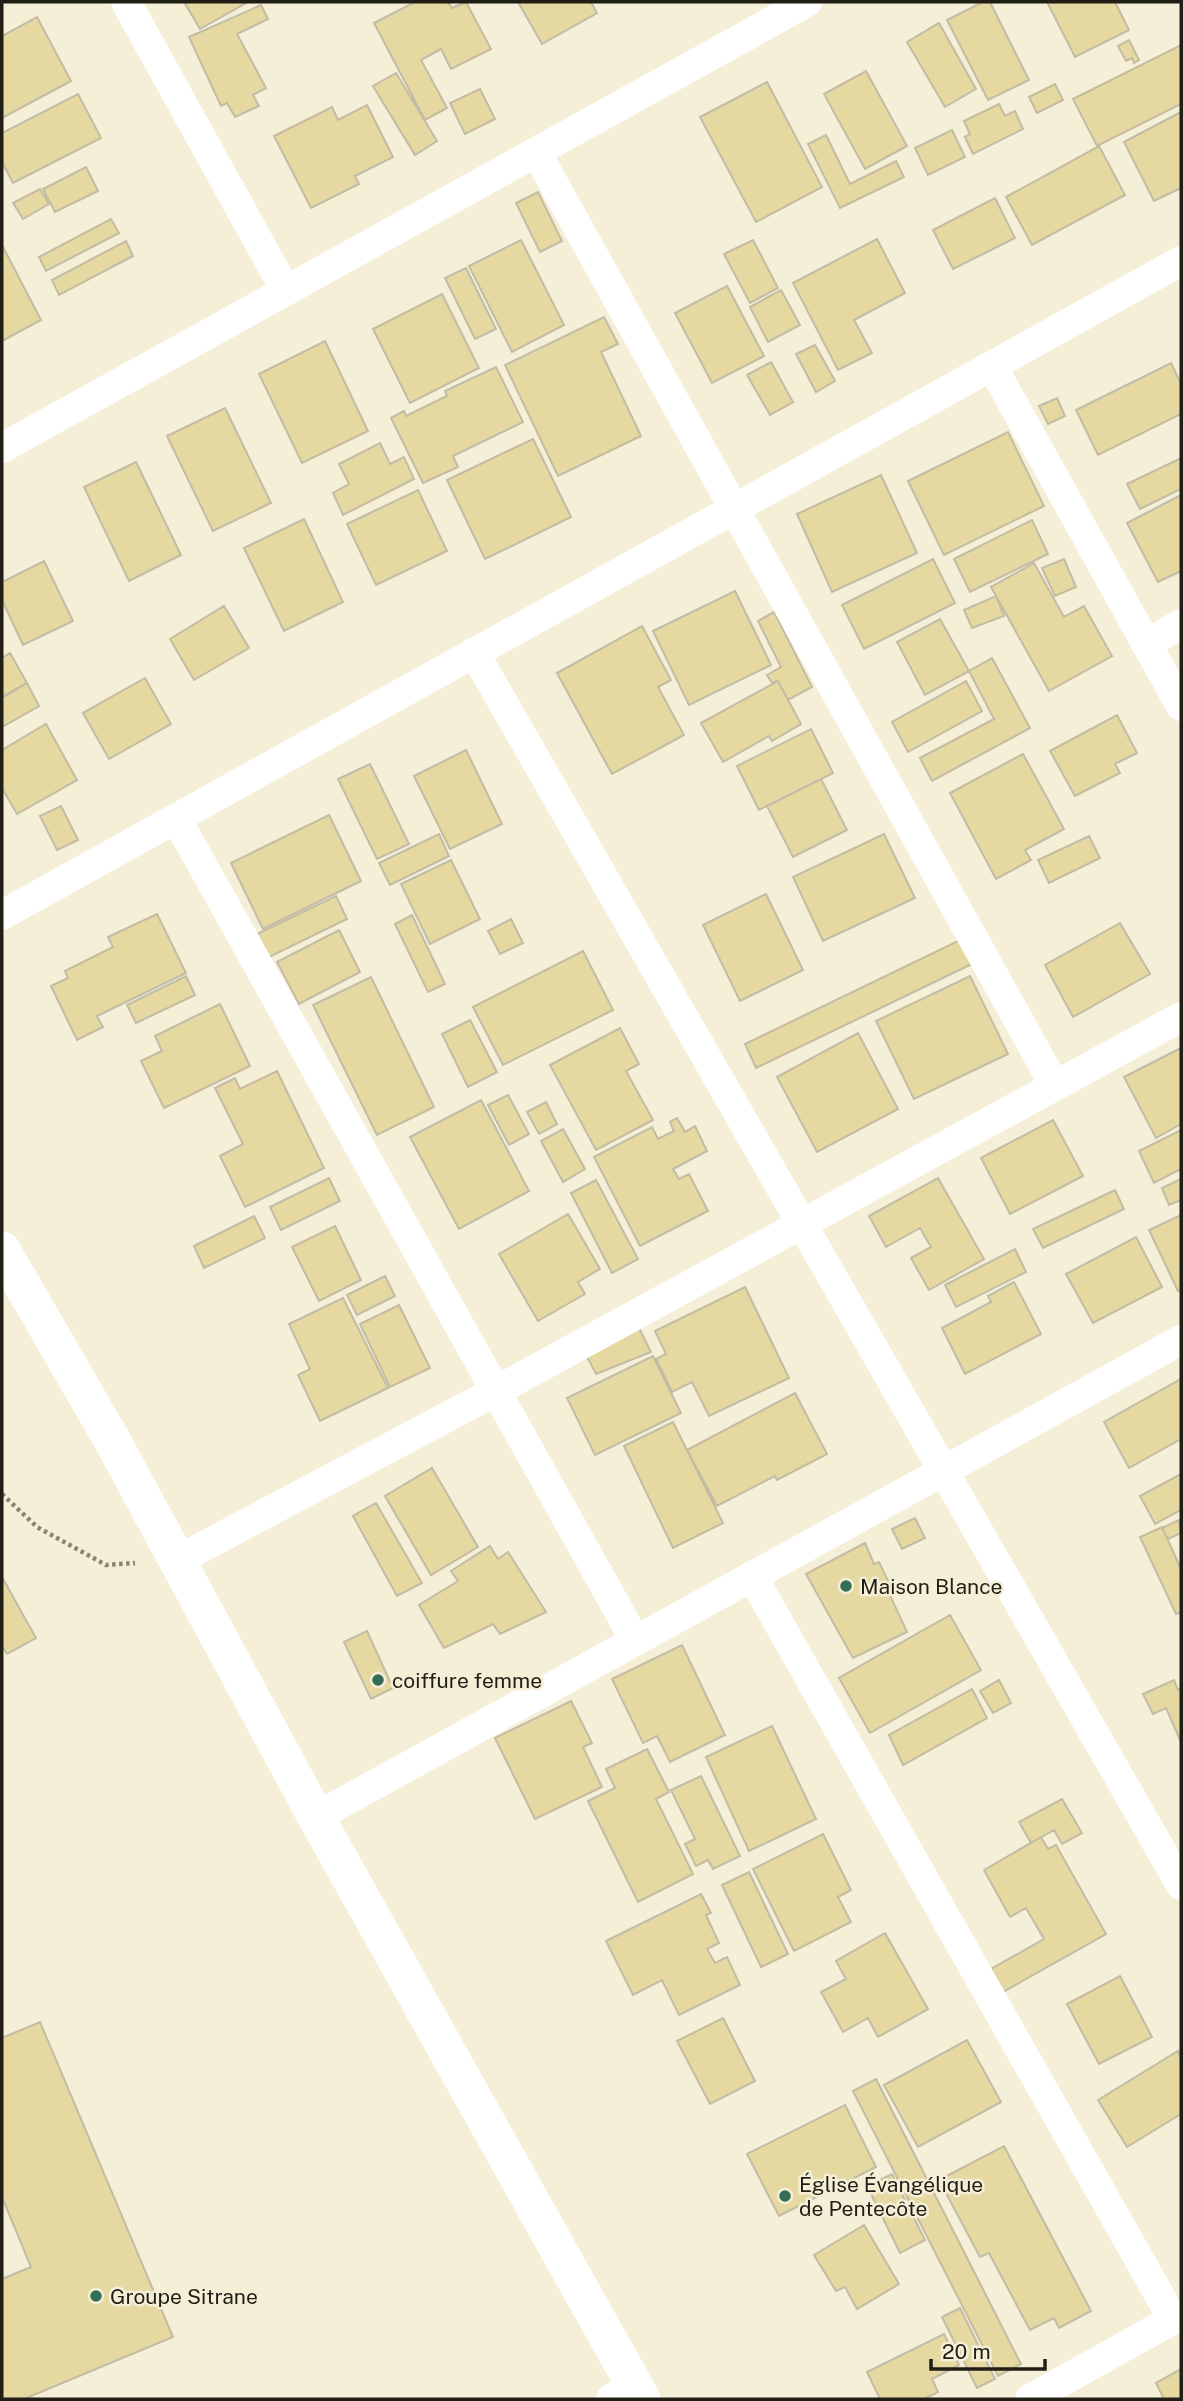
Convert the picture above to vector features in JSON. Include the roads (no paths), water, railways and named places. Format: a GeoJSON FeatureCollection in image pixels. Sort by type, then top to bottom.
{"type":"FeatureCollection","features":[{"type":"Feature","properties":{"kind":"street"},"geometry":{"type":"LineString","coordinates":[[126,2],[286,291]]}},
{"type":"Feature","properties":{"kind":"street"},"geometry":{"type":"LineString","coordinates":[[2,448],[807,2]]}},
{"type":"Feature","properties":{"kind":"street"},"geometry":{"type":"LineString","coordinates":[[536,152],[1055,1086]]}},
{"type":"Feature","properties":{"kind":"street"},"geometry":{"type":"LineString","coordinates":[[2,915],[1181,261]]}},
{"type":"Feature","properties":{"kind":"street"},"geometry":{"type":"LineString","coordinates":[[992,366],[1181,706]]}},
{"type":"Feature","properties":{"kind":"street"},"geometry":{"type":"LineString","coordinates":[[1146,644],[1181,624]]}},
{"type":"Feature","properties":{"kind":"street"},"geometry":{"type":"LineString","coordinates":[[474,652],[1181,1885]]}},
{"type":"Feature","properties":{"kind":"street"},"geometry":{"type":"LineString","coordinates":[[176,818],[635,1640]]}},
{"type":"Feature","properties":{"kind":"street"},"geometry":{"type":"LineString","coordinates":[[178,1560],[496,1391],[1181,1017]]}},
{"type":"Feature","properties":{"kind":"street"},"geometry":{"type":"LineString","coordinates":[[2,1250],[178,1560],[629,2395]]}},
{"type":"Feature","properties":{"kind":"street"},"geometry":{"type":"LineString","coordinates":[[316,1817],[1181,1340]]}},
{"type":"Feature","properties":{"kind":"street"},"geometry":{"type":"LineString","coordinates":[[752,1576],[1177,2317],[1030,2399]]}},
{"type":"Feature","properties":{"kind":"place","name":"Maison Blance"},"geometry":{"type":"Point","coordinates":[846,1586]}},
{"type":"Feature","properties":{"kind":"place","name":"coiffure femme"},"geometry":{"type":"Point","coordinates":[378,1680]}},
{"type":"Feature","properties":{"kind":"place","name":"Église Évangélique de Pentecôte"},"geometry":{"type":"Point","coordinates":[785,2196]}},
{"type":"Feature","properties":{"kind":"place","name":"Groupe Sitrane"},"geometry":{"type":"Point","coordinates":[96,2296]}}]}
